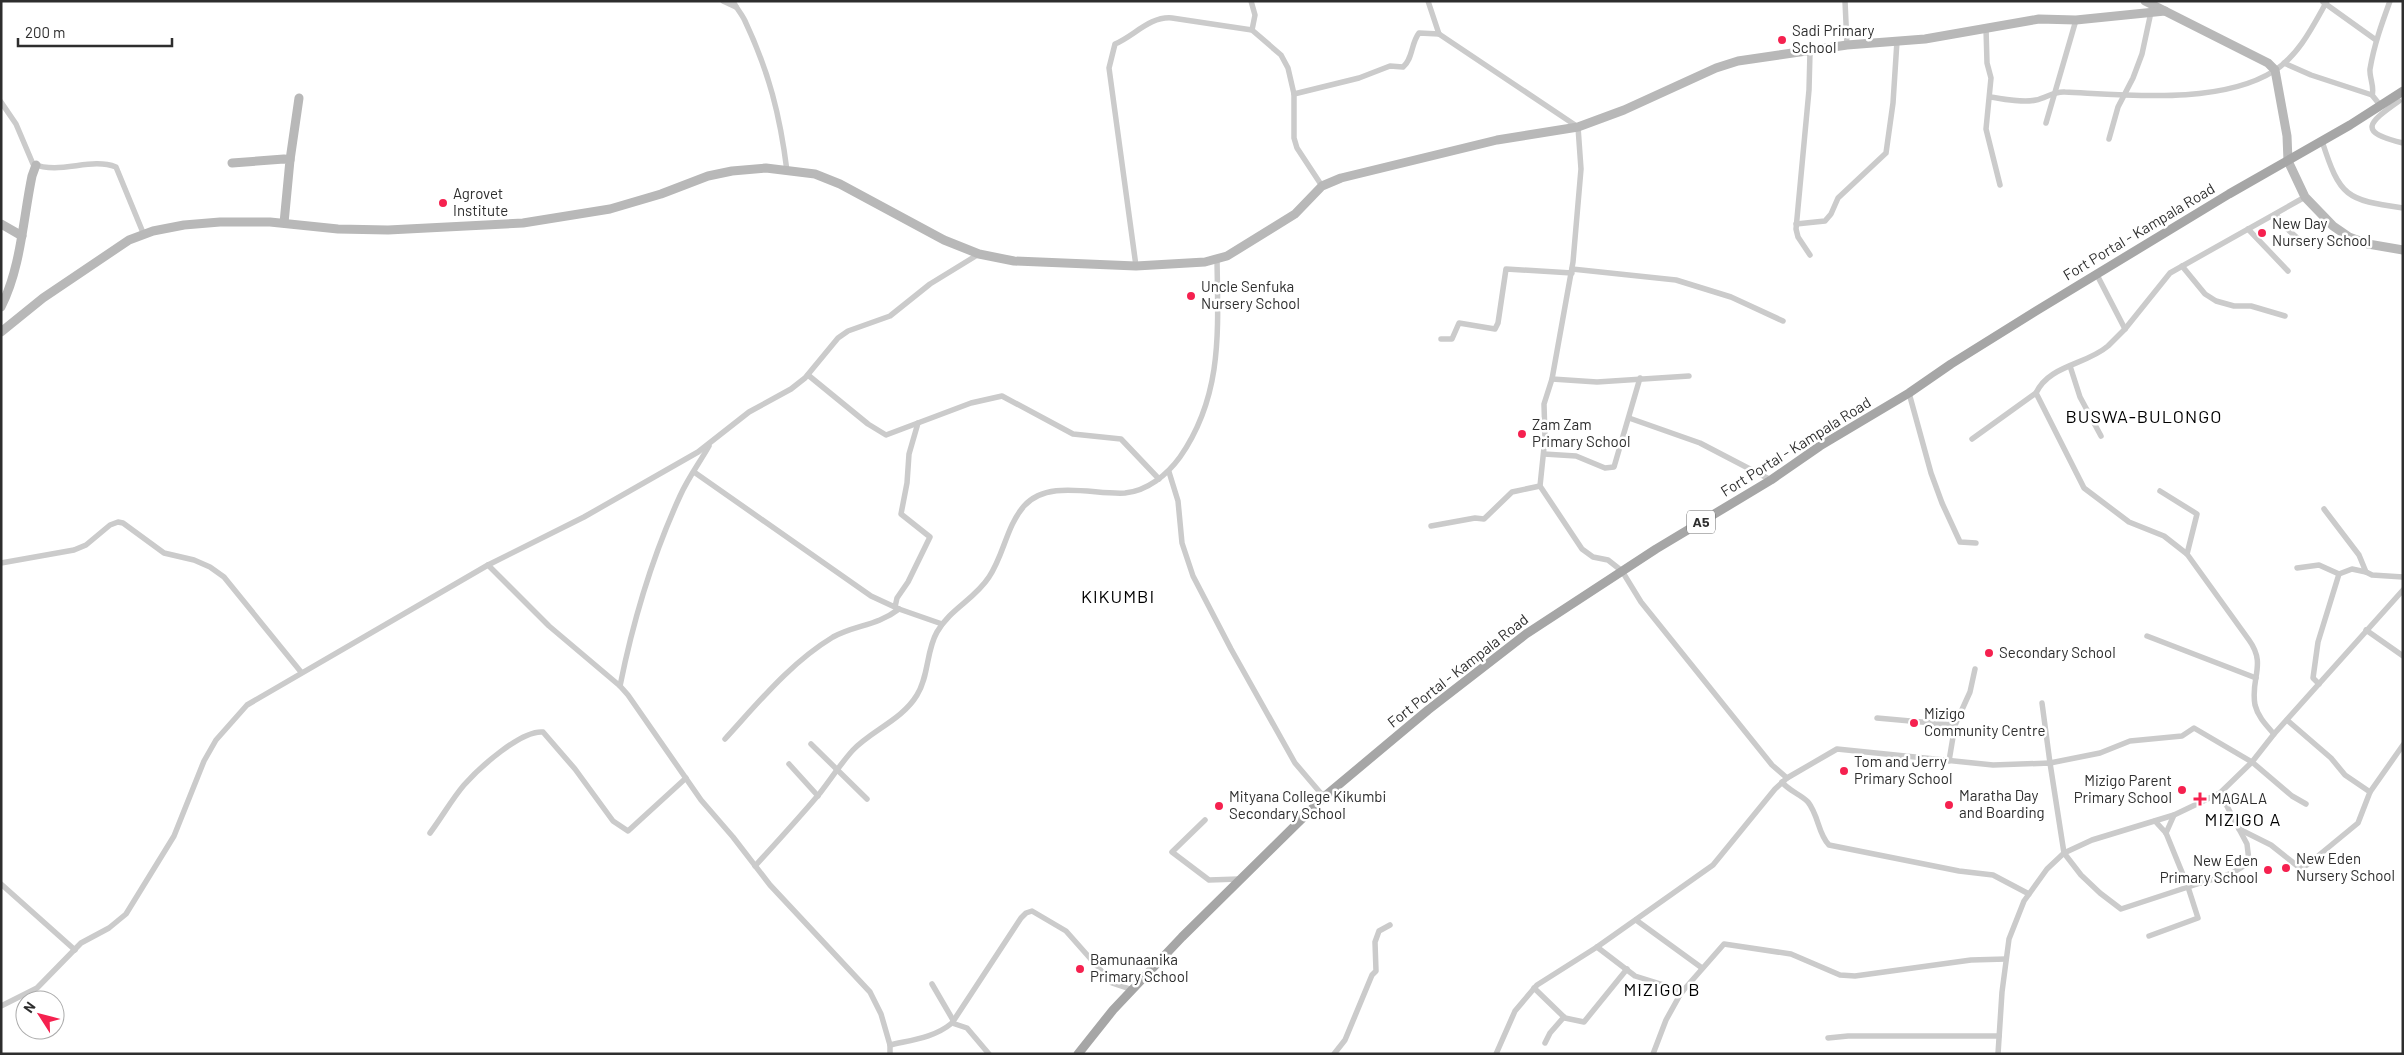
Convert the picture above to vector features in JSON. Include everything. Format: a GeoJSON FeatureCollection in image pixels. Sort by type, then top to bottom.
{"type":"FeatureCollection","features":[{"type":"Feature","properties":{"kind":"main road","name":"Fort Portal - Kampala Road"},"geometry":{"type":"LineString","coordinates":[[1078,1054],[1113,1010],[1239,878],[1324,797],[1428,710],[1526,634],[1771,480],[1820,446],[1909,393],[1951,364],[2229,194],[2322,141],[2380,105],[2397,101],[2403,91]]}},
{"type":"Feature","properties":{"kind":"street"},"geometry":{"type":"LineString","coordinates":[[723,1],[734,4],[744,19],[770,81],[780,120],[787,171]]}},
{"type":"Feature","properties":{"kind":"street"},"geometry":{"type":"LineString","coordinates":[[1251,1],[1255,15],[1252,30]]}},
{"type":"Feature","properties":{"kind":"street"},"geometry":{"type":"LineString","coordinates":[[1428,1],[1439,34]]}},
{"type":"Feature","properties":{"kind":"street"},"geometry":{"type":"LineString","coordinates":[[1845,1],[1847,45]]}},
{"type":"Feature","properties":{"kind":"street"},"geometry":{"type":"LineString","coordinates":[[2145,1],[2259,58],[2275,70],[2287,136],[2288,161],[2305,197],[2333,226],[2349,237],[2368,244],[2403,250]]}},
{"type":"Feature","properties":{"kind":"street"},"geometry":{"type":"LineString","coordinates":[[2372,95],[2374,92],[2370,71],[2376,40],[2390,1]]}},
{"type":"Feature","properties":{"kind":"street"},"geometry":{"type":"LineString","coordinates":[[1990,97],[2033,100],[2056,92],[2124,94],[2216,93],[2255,80],[2284,63],[2312,30],[2325,2],[2376,40]]}},
{"type":"Feature","properties":{"kind":"street"},"geometry":{"type":"LineString","coordinates":[[1,332],[42,298],[101,256],[129,240],[184,225],[220,222],[284,223],[338,229],[388,230],[456,228],[523,223],[610,209],[708,176],[732,171],[766,168],[815,174],[840,184],[944,240],[979,254],[1014,261],[1136,266],[1205,262],[1228,256],[1295,214],[1322,186],[1341,178],[1497,140],[1578,127],[1624,110],[1716,68],[1738,61],[1810,52],[1847,45],[1897,41],[2039,19],[2076,20],[2165,11]]}},
{"type":"Feature","properties":{"kind":"street"},"geometry":{"type":"LineString","coordinates":[[2109,139],[2113,121],[2142,54],[2151,12]]}},
{"type":"Feature","properties":{"kind":"street"},"geometry":{"type":"LineString","coordinates":[[1136,266],[1109,68],[1115,44],[1129,38],[1147,25],[1166,17],[1252,30],[1281,55],[1288,68],[1294,94],[1294,138],[1297,148],[1322,186]]}},
{"type":"Feature","properties":{"kind":"street"},"geometry":{"type":"LineString","coordinates":[[2046,123],[2076,20]]}},
{"type":"Feature","properties":{"kind":"street"},"geometry":{"type":"LineString","coordinates":[[1986,28],[1987,63],[1991,78],[1986,129],[2000,185]]}},
{"type":"Feature","properties":{"kind":"street"},"geometry":{"type":"LineString","coordinates":[[1294,94],[1359,78],[1390,66],[1403,67],[1409,61],[1411,47],[1420,33],[1439,34],[1578,127]]}},
{"type":"Feature","properties":{"kind":"street"},"geometry":{"type":"LineString","coordinates":[[1796,224],[1825,221],[1831,214],[1838,198],[1886,153],[1893,103],[1897,41]]}},
{"type":"Feature","properties":{"kind":"street"},"geometry":{"type":"LineString","coordinates":[[1810,52],[1809,90],[1796,224],[1798,237],[1810,255]]}},
{"type":"Feature","properties":{"kind":"street"},"geometry":{"type":"LineString","coordinates":[[2284,63],[2311,76],[2372,95],[2380,105]]}},
{"type":"Feature","properties":{"kind":"street"},"geometry":{"type":"LineString","coordinates":[[284,223],[290,160],[299,98]]}},
{"type":"Feature","properties":{"kind":"street"},"geometry":{"type":"LineString","coordinates":[[2397,101],[2374,120],[2372,126],[2374,131],[2383,138],[2403,143]]}},
{"type":"Feature","properties":{"kind":"street"},"geometry":{"type":"LineString","coordinates":[[1,102],[16,124],[31,160],[36,165],[69,168],[98,163],[116,167],[144,235]]}},
{"type":"Feature","properties":{"kind":"street"},"geometry":{"type":"LineString","coordinates":[[1578,127],[1581,169],[1572,271],[1552,380],[1544,404],[1544,454],[1540,486],[1582,549],[1593,557],[1608,560],[1622,572],[1641,602],[1762,752],[1788,778]]}},
{"type":"Feature","properties":{"kind":"street"},"geometry":{"type":"LineString","coordinates":[[2322,141],[2339,184],[2358,200],[2403,208]]}},
{"type":"Feature","properties":{"kind":"street"},"geometry":{"type":"LineString","coordinates":[[232,163],[290,160]]}},
{"type":"Feature","properties":{"kind":"street"},"geometry":{"type":"LineString","coordinates":[[1,307],[6,297],[22,236],[32,176],[36,165]]}},
{"type":"Feature","properties":{"kind":"street"},"geometry":{"type":"LineString","coordinates":[[1972,439],[2036,394],[2044,381],[2052,374],[2102,351],[2125,328],[2170,273],[2305,197]]}},
{"type":"Feature","properties":{"kind":"street"},"geometry":{"type":"LineString","coordinates":[[2276,214],[2286,228],[2301,241]]}},
{"type":"Feature","properties":{"kind":"street"},"geometry":{"type":"LineString","coordinates":[[1,224],[22,236]]}},
{"type":"Feature","properties":{"kind":"street"},"geometry":{"type":"LineString","coordinates":[[2248,229],[2288,271]]}},
{"type":"Feature","properties":{"kind":"street"},"geometry":{"type":"LineString","coordinates":[[1,1006],[37,988],[81,943],[109,928],[126,914],[174,836],[204,761],[216,740],[247,705],[301,672],[397,620],[488,565],[584,517],[711,442],[750,412],[791,389],[808,374],[838,338],[848,330],[890,316],[930,284],[979,254]]}},
{"type":"Feature","properties":{"kind":"street"},"geometry":{"type":"LineString","coordinates":[[755,866],[818,796],[854,750],[895,719],[917,695],[923,682],[931,645],[942,624],[974,595],[991,575],[1014,519],[1033,498],[1056,490],[1126,493],[1140,490],[1169,472],[1192,439],[1205,412],[1211,390],[1218,328],[1217,259]]}},
{"type":"Feature","properties":{"kind":"street"},"geometry":{"type":"LineString","coordinates":[[2182,266],[2205,294],[2216,301],[2234,306],[2251,306],[2285,316]]}},
{"type":"Feature","properties":{"kind":"street"},"geometry":{"type":"LineString","coordinates":[[1441,339],[1452,339],[1459,323],[1495,329],[1498,323],[1506,269],[1572,271],[1676,280],[1722,294],[1782,321]]}},
{"type":"Feature","properties":{"kind":"street"},"geometry":{"type":"LineString","coordinates":[[2097,275],[2125,328]]}},
{"type":"Feature","properties":{"kind":"street"},"geometry":{"type":"LineString","coordinates":[[2070,366],[2080,397],[2101,436]]}},
{"type":"Feature","properties":{"kind":"street"},"geometry":{"type":"LineString","coordinates":[[808,374],[882,433],[891,434],[971,403],[1002,396],[1073,434],[1121,438],[1158,479]]}},
{"type":"Feature","properties":{"kind":"street"},"geometry":{"type":"LineString","coordinates":[[1552,380],[1597,382],[1689,376]]}},
{"type":"Feature","properties":{"kind":"street"},"geometry":{"type":"LineString","coordinates":[[1544,454],[1576,456],[1610,468],[1614,467],[1640,378]]}},
{"type":"Feature","properties":{"kind":"street"},"geometry":{"type":"LineString","coordinates":[[1909,393],[1945,511],[1960,542],[1976,543]]}},
{"type":"Feature","properties":{"kind":"street"},"geometry":{"type":"LineString","coordinates":[[2036,394],[2084,488],[2129,522],[2164,536],[2186,554],[2257,652],[2255,706],[2260,718],[2274,734]]}},
{"type":"Feature","properties":{"kind":"street"},"geometry":{"type":"LineString","coordinates":[[1629,418],[1700,443],[1771,480]]}},
{"type":"Feature","properties":{"kind":"street"},"geometry":{"type":"LineString","coordinates":[[724,739],[771,688],[813,652],[833,637],[887,618],[897,608],[897,598],[908,582],[930,537],[901,514],[907,483],[909,454],[918,423]]}},
{"type":"Feature","properties":{"kind":"street"},"geometry":{"type":"LineString","coordinates":[[620,686],[636,618],[658,553],[681,495],[711,442]]}},
{"type":"Feature","properties":{"kind":"street"},"geometry":{"type":"LineString","coordinates":[[694,472],[717,486],[840,576],[872,596],[897,608],[942,624]]}},
{"type":"Feature","properties":{"kind":"street"},"geometry":{"type":"LineString","coordinates":[[1169,472],[1178,500],[1182,544],[1193,576],[1231,650],[1295,763],[1324,797]]}},
{"type":"Feature","properties":{"kind":"street"},"geometry":{"type":"LineString","coordinates":[[1431,526],[1475,518],[1484,519],[1512,492],[1540,486]]}},
{"type":"Feature","properties":{"kind":"street"},"geometry":{"type":"LineString","coordinates":[[2160,491],[2197,514],[2186,554]]}},
{"type":"Feature","properties":{"kind":"street"},"geometry":{"type":"LineString","coordinates":[[2324,509],[2359,555],[2366,572]]}},
{"type":"Feature","properties":{"kind":"street"},"geometry":{"type":"LineString","coordinates":[[1,563],[74,550],[86,545],[114,523],[123,523],[164,553],[194,560],[210,567],[224,577],[301,672]]}},
{"type":"Feature","properties":{"kind":"street"},"geometry":{"type":"LineString","coordinates":[[488,565],[549,626],[620,686],[701,800],[770,885],[870,992],[881,1014],[890,1045],[890,1054]]}},
{"type":"Feature","properties":{"kind":"street"},"geometry":{"type":"LineString","coordinates":[[2297,568],[2319,566],[2338,574],[2352,569],[2372,575],[2403,577]]}},
{"type":"Feature","properties":{"kind":"street"},"geometry":{"type":"LineString","coordinates":[[2320,684],[2313,678],[2318,642],[2338,574]]}},
{"type":"Feature","properties":{"kind":"street"},"geometry":{"type":"LineString","coordinates":[[1998,1054],[2009,939],[2014,924],[2030,894],[2048,869],[2064,853],[2092,840],[2174,815],[2220,793],[2252,762],[2274,734],[2403,590]]}},
{"type":"Feature","properties":{"kind":"street"},"geometry":{"type":"LineString","coordinates":[[2366,630],[2403,656]]}},
{"type":"Feature","properties":{"kind":"street"},"geometry":{"type":"LineString","coordinates":[[2147,636],[2256,678]]}},
{"type":"Feature","properties":{"kind":"street"},"geometry":{"type":"LineString","coordinates":[[1949,761],[1955,725],[1970,692],[1975,669]]}},
{"type":"Feature","properties":{"kind":"street"},"geometry":{"type":"LineString","coordinates":[[2042,704],[2064,853],[2081,875],[2119,908],[2244,867],[2249,860],[2247,844],[2220,793]]}},
{"type":"Feature","properties":{"kind":"street"},"geometry":{"type":"LineString","coordinates":[[1877,718],[1955,725]]}},
{"type":"Feature","properties":{"kind":"street"},"geometry":{"type":"LineString","coordinates":[[2287,720],[2331,758],[2344,775],[2370,792]]}},
{"type":"Feature","properties":{"kind":"street"},"geometry":{"type":"LineString","coordinates":[[1496,1054],[1515,1011],[1534,988],[1597,947],[1712,865],[1782,782],[1837,749],[1993,765],[2050,763],[2100,753],[2130,740],[2182,736],[2194,728],[2252,762],[2292,796],[2306,804]]}},
{"type":"Feature","properties":{"kind":"street"},"geometry":{"type":"LineString","coordinates":[[430,833],[464,785],[504,749],[535,732],[543,732],[613,821],[628,831],[686,778]]}},
{"type":"Feature","properties":{"kind":"street"},"geometry":{"type":"LineString","coordinates":[[811,744],[867,799]]}},
{"type":"Feature","properties":{"kind":"street"},"geometry":{"type":"LineString","coordinates":[[2239,829],[2272,845],[2300,868],[2308,865],[2358,823],[2370,792],[2403,745]]}},
{"type":"Feature","properties":{"kind":"street"},"geometry":{"type":"LineString","coordinates":[[789,764],[818,796]]}},
{"type":"Feature","properties":{"kind":"street"},"geometry":{"type":"LineString","coordinates":[[1782,782],[1787,789],[1808,802],[1819,820],[1822,835],[1829,845],[1959,871],[1993,875],[2030,894]]}},
{"type":"Feature","properties":{"kind":"street"},"geometry":{"type":"LineString","coordinates":[[2166,833],[2174,815]]}},
{"type":"Feature","properties":{"kind":"street"},"geometry":{"type":"LineString","coordinates":[[1206,820],[1172,852],[1209,880],[1239,878]]}},
{"type":"Feature","properties":{"kind":"street"},"geometry":{"type":"LineString","coordinates":[[2149,936],[2198,918],[2188,886],[2166,833],[2155,821]]}},
{"type":"Feature","properties":{"kind":"street"},"geometry":{"type":"LineString","coordinates":[[1,884],[75,950]]}},
{"type":"Feature","properties":{"kind":"street"},"geometry":{"type":"LineString","coordinates":[[890,1045],[919,1039],[946,1028],[953,1021],[1021,918],[1028,911],[1032,911],[1066,931],[1112,982],[1133,990]]}},
{"type":"Feature","properties":{"kind":"street"},"geometry":{"type":"LineString","coordinates":[[1636,920],[1702,968]]}},
{"type":"Feature","properties":{"kind":"street"},"geometry":{"type":"LineString","coordinates":[[1334,1054],[1345,1040],[1372,975],[1376,971],[1375,942],[1379,931],[1390,925]]}},
{"type":"Feature","properties":{"kind":"street"},"geometry":{"type":"LineString","coordinates":[[1653,1054],[1666,1020],[1683,991],[1724,944],[1791,954],[1840,975],[1855,976],[1971,960],[2006,958]]}},
{"type":"Feature","properties":{"kind":"street"},"geometry":{"type":"LineString","coordinates":[[1597,947],[1627,969],[1647,980],[1683,991]]}},
{"type":"Feature","properties":{"kind":"street"},"geometry":{"type":"LineString","coordinates":[[1534,988],[1564,1017],[1584,1022],[1627,969]]}},
{"type":"Feature","properties":{"kind":"street"},"geometry":{"type":"LineString","coordinates":[[932,984],[953,1021],[967,1028],[989,1054]]}},
{"type":"Feature","properties":{"kind":"street"},"geometry":{"type":"LineString","coordinates":[[1545,1043],[1550,1032],[1564,1017]]}},
{"type":"Feature","properties":{"kind":"street"},"geometry":{"type":"LineString","coordinates":[[1828,1038],[1848,1036],[1999,1036]]}},
{"type":"Feature","properties":{"kind":"place","name":"Sadi Primary School"},"geometry":{"type":"Point","coordinates":[1782,40]}},
{"type":"Feature","properties":{"kind":"place","name":"Agrovet Institute"},"geometry":{"type":"Point","coordinates":[443,203]}},
{"type":"Feature","properties":{"kind":"place","name":"New Day Nursery School"},"geometry":{"type":"Point","coordinates":[2262,233]}},
{"type":"Feature","properties":{"kind":"place","name":"Uncle Senfuka Nursery School"},"geometry":{"type":"Point","coordinates":[1191,296]}},
{"type":"Feature","properties":{"kind":"place","name":"Zam Zam Primary School"},"geometry":{"type":"Point","coordinates":[1522,434]}},
{"type":"Feature","properties":{"kind":"place","name":"Secondary School"},"geometry":{"type":"Point","coordinates":[1989,653]}},
{"type":"Feature","properties":{"kind":"place","name":"Mizigo Community Centre"},"geometry":{"type":"Point","coordinates":[1914,723]}},
{"type":"Feature","properties":{"kind":"place","name":"Tom and Jerry Primary School"},"geometry":{"type":"Point","coordinates":[1844,771]}},
{"type":"Feature","properties":{"kind":"place","name":"Mizigo Parent Primary School"},"geometry":{"type":"Point","coordinates":[2182,790]}},
{"type":"Feature","properties":{"kind":"place","name":"MAGALA"},"geometry":{"type":"Point","coordinates":[2200,799]}},
{"type":"Feature","properties":{"kind":"place","name":"Maratha Day and Boarding"},"geometry":{"type":"Point","coordinates":[1949,805]}},
{"type":"Feature","properties":{"kind":"place","name":"Mityana College Kikumbi Secondary School"},"geometry":{"type":"Point","coordinates":[1219,806]}},
{"type":"Feature","properties":{"kind":"place","name":"New Eden Nursery School"},"geometry":{"type":"Point","coordinates":[2286,868]}},
{"type":"Feature","properties":{"kind":"place","name":"New Eden Primary School"},"geometry":{"type":"Point","coordinates":[2268,870]}},
{"type":"Feature","properties":{"kind":"place","name":"Bamunaanika Primary School"},"geometry":{"type":"Point","coordinates":[1080,969]}},
{"type":"Feature","properties":{"kind":"district","name":"BUSWA-BULONGO"},"geometry":{"type":"Point","coordinates":[2144,417]}},
{"type":"Feature","properties":{"kind":"district","name":"KIKUMBI"},"geometry":{"type":"Point","coordinates":[1118,597]}},
{"type":"Feature","properties":{"kind":"district","name":"MIZIGO A"},"geometry":{"type":"Point","coordinates":[2243,820]}},
{"type":"Feature","properties":{"kind":"district","name":"MIZIGO B"},"geometry":{"type":"Point","coordinates":[1662,990]}}]}
